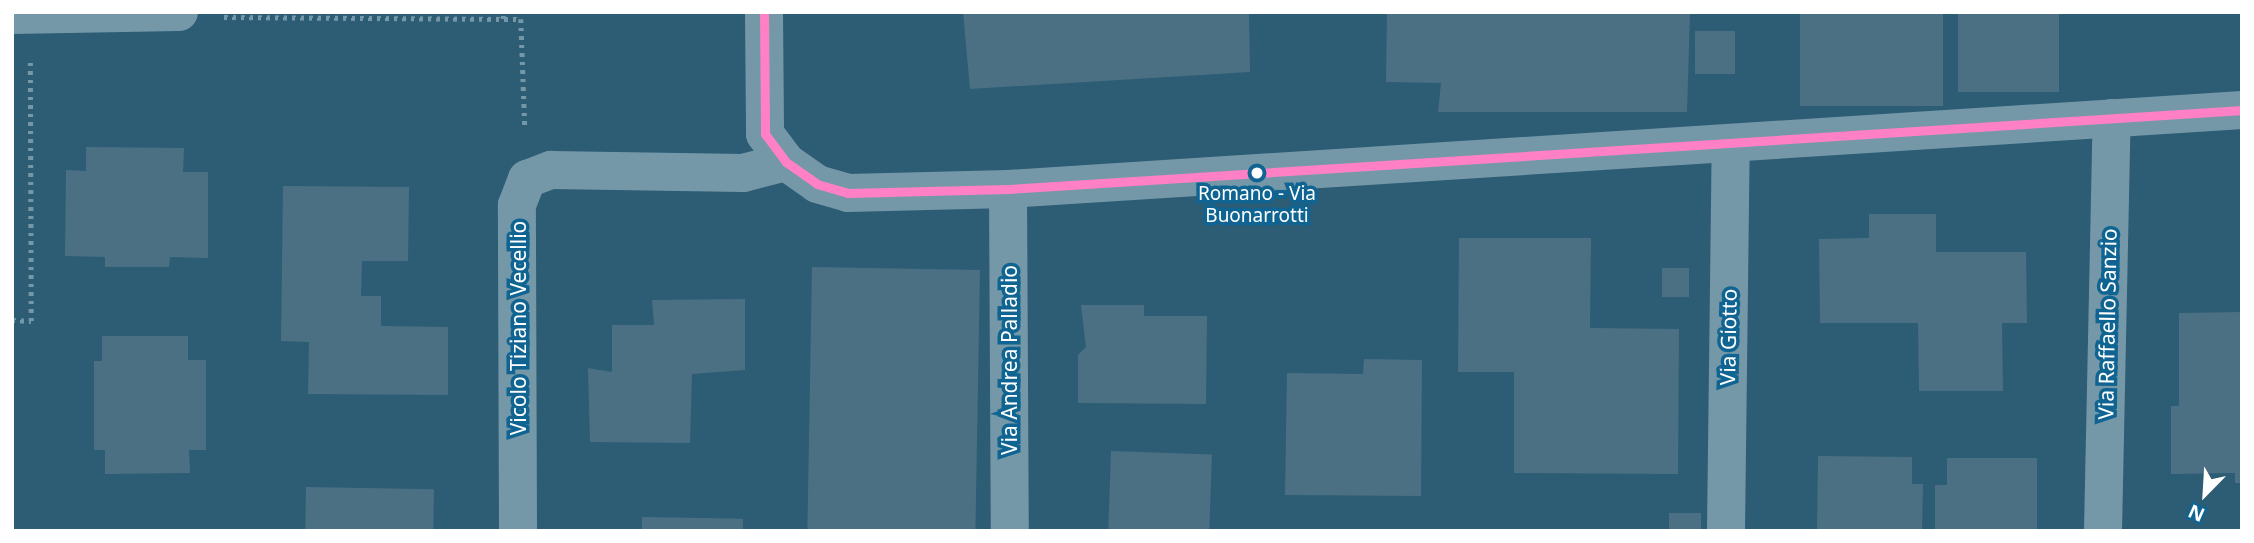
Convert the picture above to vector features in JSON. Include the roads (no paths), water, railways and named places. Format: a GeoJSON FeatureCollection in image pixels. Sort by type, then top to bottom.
{"type":"FeatureCollection","features":[{"type":"Feature","properties":{"kind":"street"},"geometry":{"type":"LineString","coordinates":[[764,12],[765,134],[786,162],[817,184],[848,193],[1009,189],[2242,110]]}},
{"type":"Feature","properties":{"kind":"street"},"geometry":{"type":"LineString","coordinates":[[21,15],[179,14]]}},
{"type":"Feature","properties":{"kind":"street","name":"Via Raffaello Sanzio"},"geometry":{"type":"LineString","coordinates":[[2103,531],[2112,118]]}},
{"type":"Feature","properties":{"kind":"street","name":"Via Giotto"},"geometry":{"type":"LineString","coordinates":[[1726,531],[1731,142]]}},
{"type":"Feature","properties":{"kind":"street","name":"Vicolo Tiziano Vecellio"},"geometry":{"type":"LineString","coordinates":[[518,531],[517,205],[527,179],[551,170],[743,173],[786,162]]}},
{"type":"Feature","properties":{"kind":"street","name":"Via Andrea Palladio"},"geometry":{"type":"LineString","coordinates":[[1009,189],[1010,531]]}},
{"type":"Feature","properties":{"kind":"place","name":"Romano - Via Buonarrotti"},"geometry":{"type":"Point","coordinates":[1257,173]}}]}
